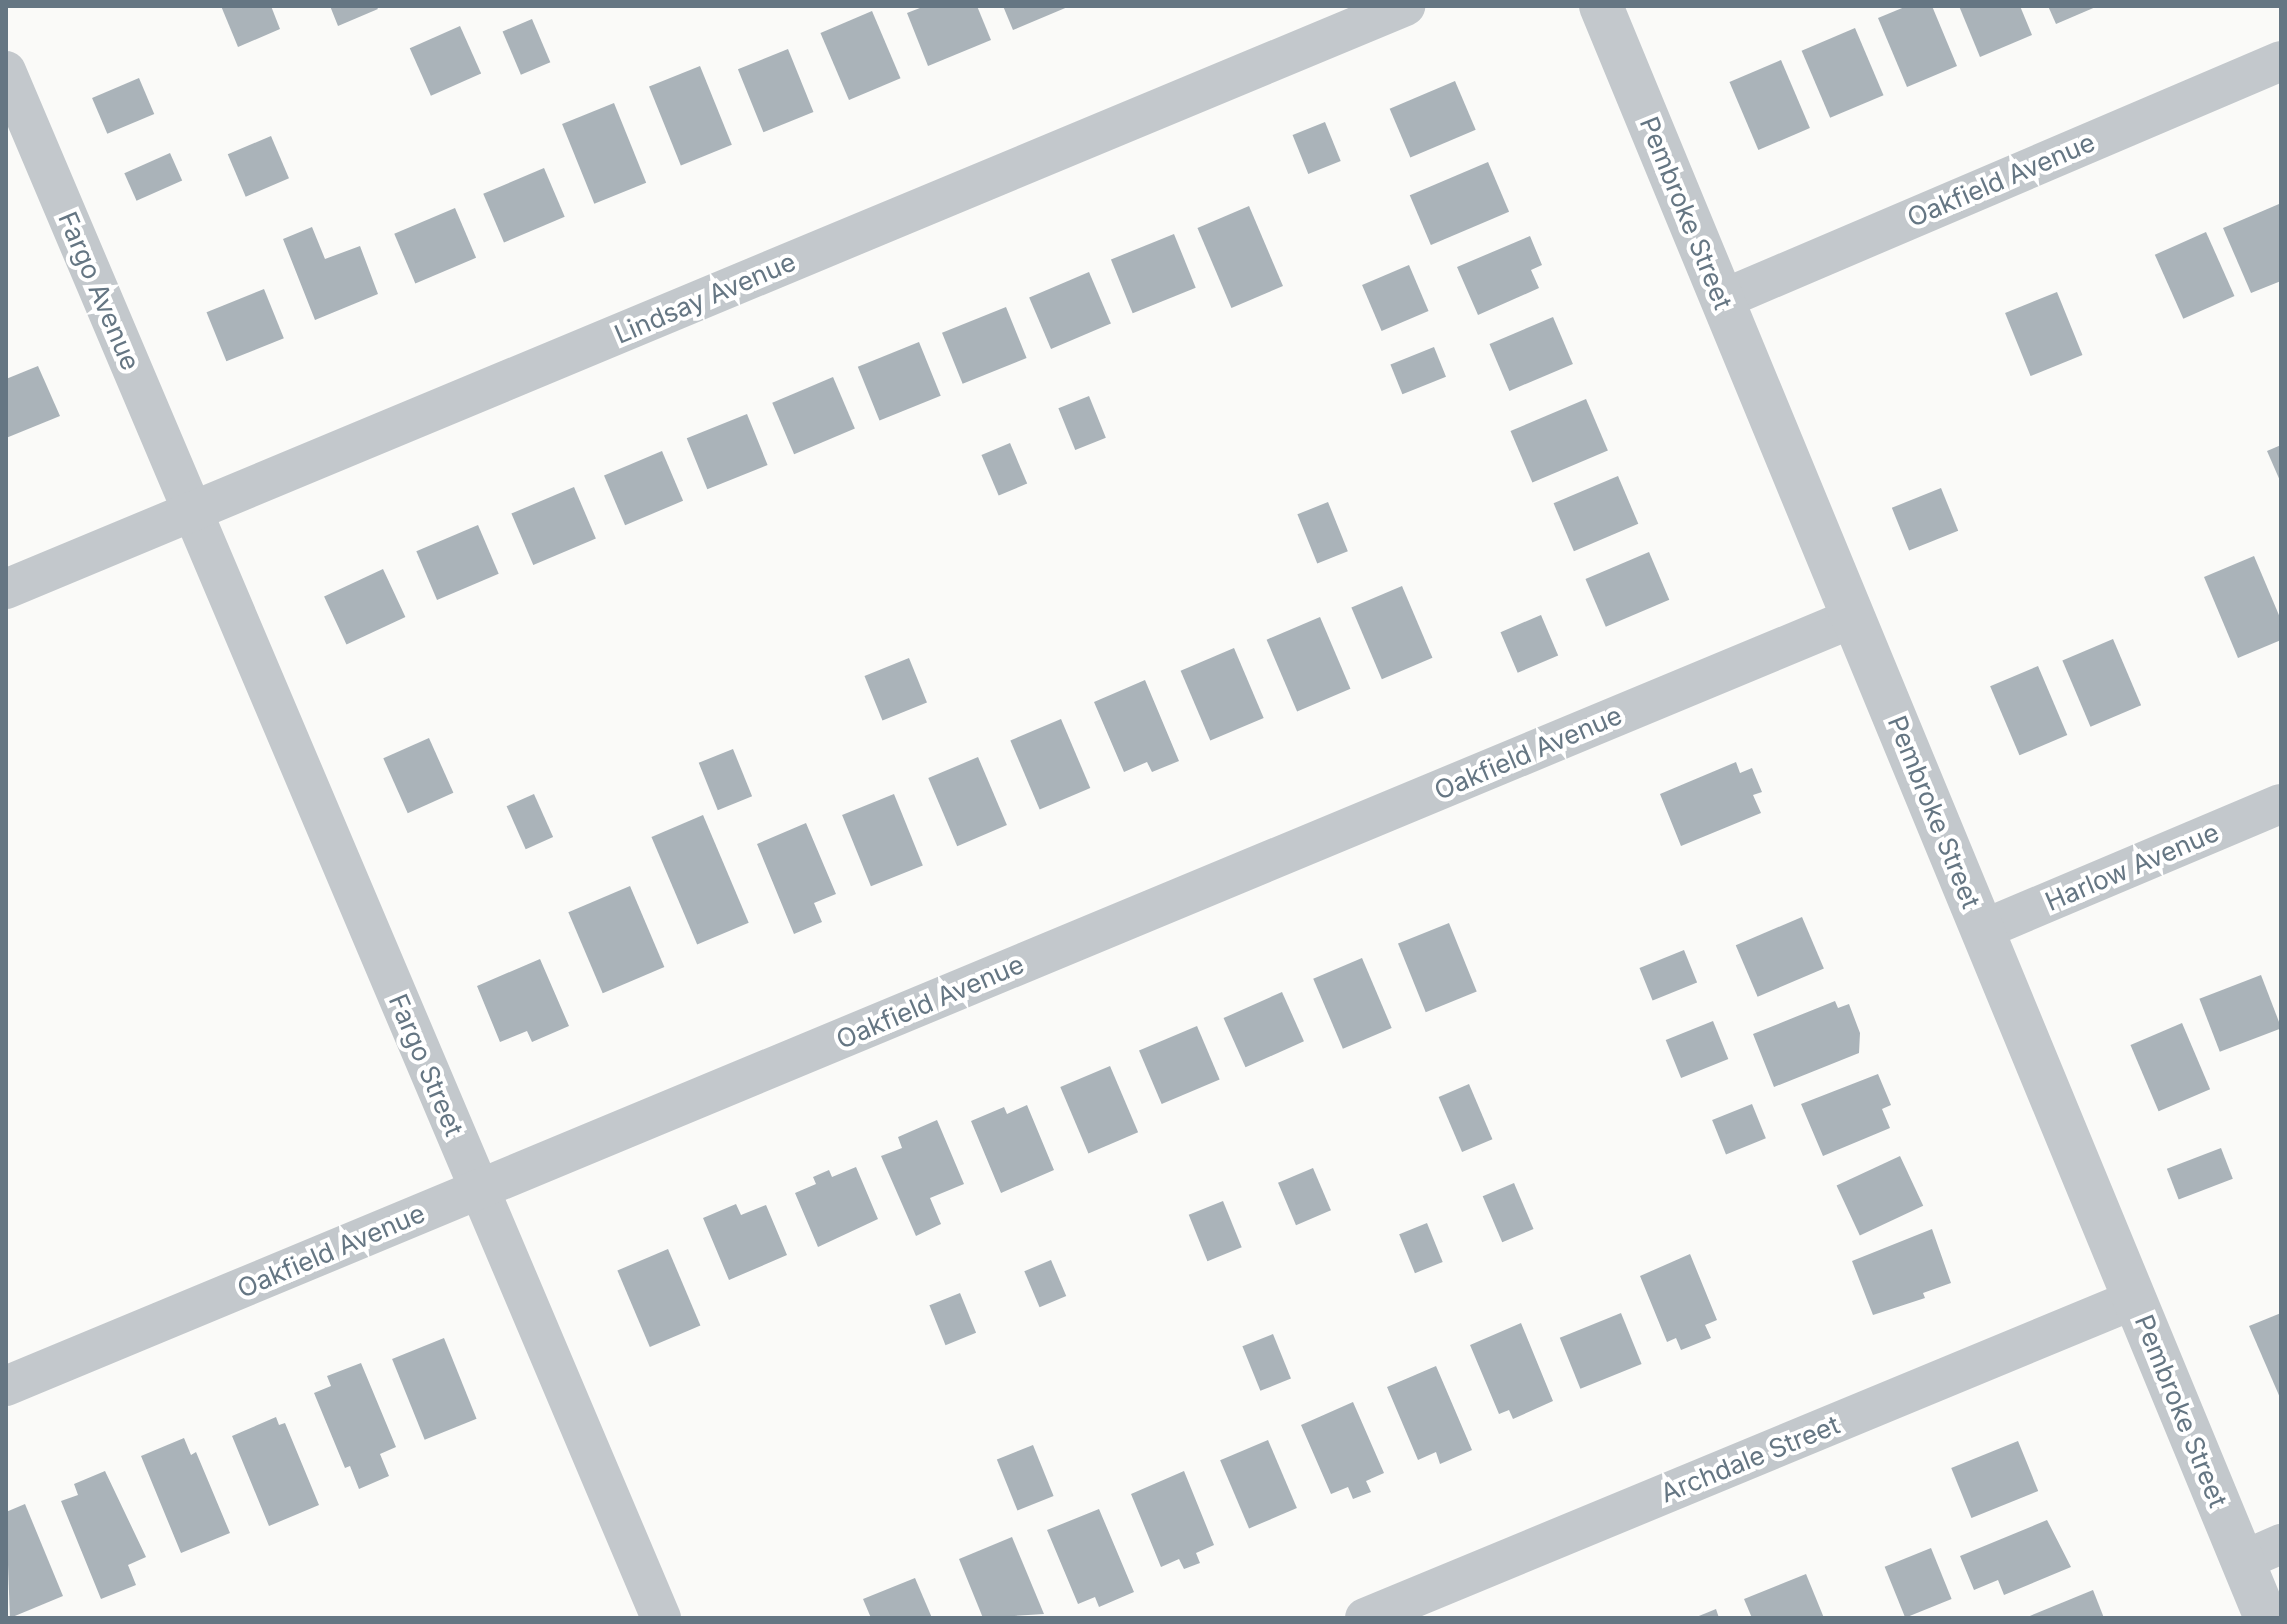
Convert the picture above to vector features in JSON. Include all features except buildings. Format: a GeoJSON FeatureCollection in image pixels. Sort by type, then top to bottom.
{"type":"FeatureCollection","features":[{"type":"Feature","properties":{"kind":"street","name":"Lindsay Avenue"},"geometry":{"type":"LineString","coordinates":[[6,589],[1405,6]]}},
{"type":"Feature","properties":{"kind":"street","name":"Pembroke Street"},"geometry":{"type":"LineString","coordinates":[[1601,6],[2135,1299],[2262,1552],[2266,1618]]}},
{"type":"Feature","properties":{"kind":"street","name":"Oakfield Avenue"},"geometry":{"type":"LineString","coordinates":[[1721,300],[2281,61]]}},
{"type":"Feature","properties":{"kind":"street","name":"Fargo Avenue"},"geometry":{"type":"LineString","coordinates":[[6,71],[192,512]]}},
{"type":"Feature","properties":{"kind":"street","name":"Fargo Street"},"geometry":{"type":"LineString","coordinates":[[192,512],[661,1618]]}},
{"type":"Feature","properties":{"kind":"street","name":"Oakfield Avenue"},"geometry":{"type":"LineString","coordinates":[[6,1386],[1853,618]]}},
{"type":"Feature","properties":{"kind":"street","name":"Harlow Avenue"},"geometry":{"type":"LineString","coordinates":[[1982,930],[2281,804]]}},
{"type":"Feature","properties":{"kind":"street","name":"Archdale Street"},"geometry":{"type":"LineString","coordinates":[[1365,1618],[2135,1299]]}}]}
